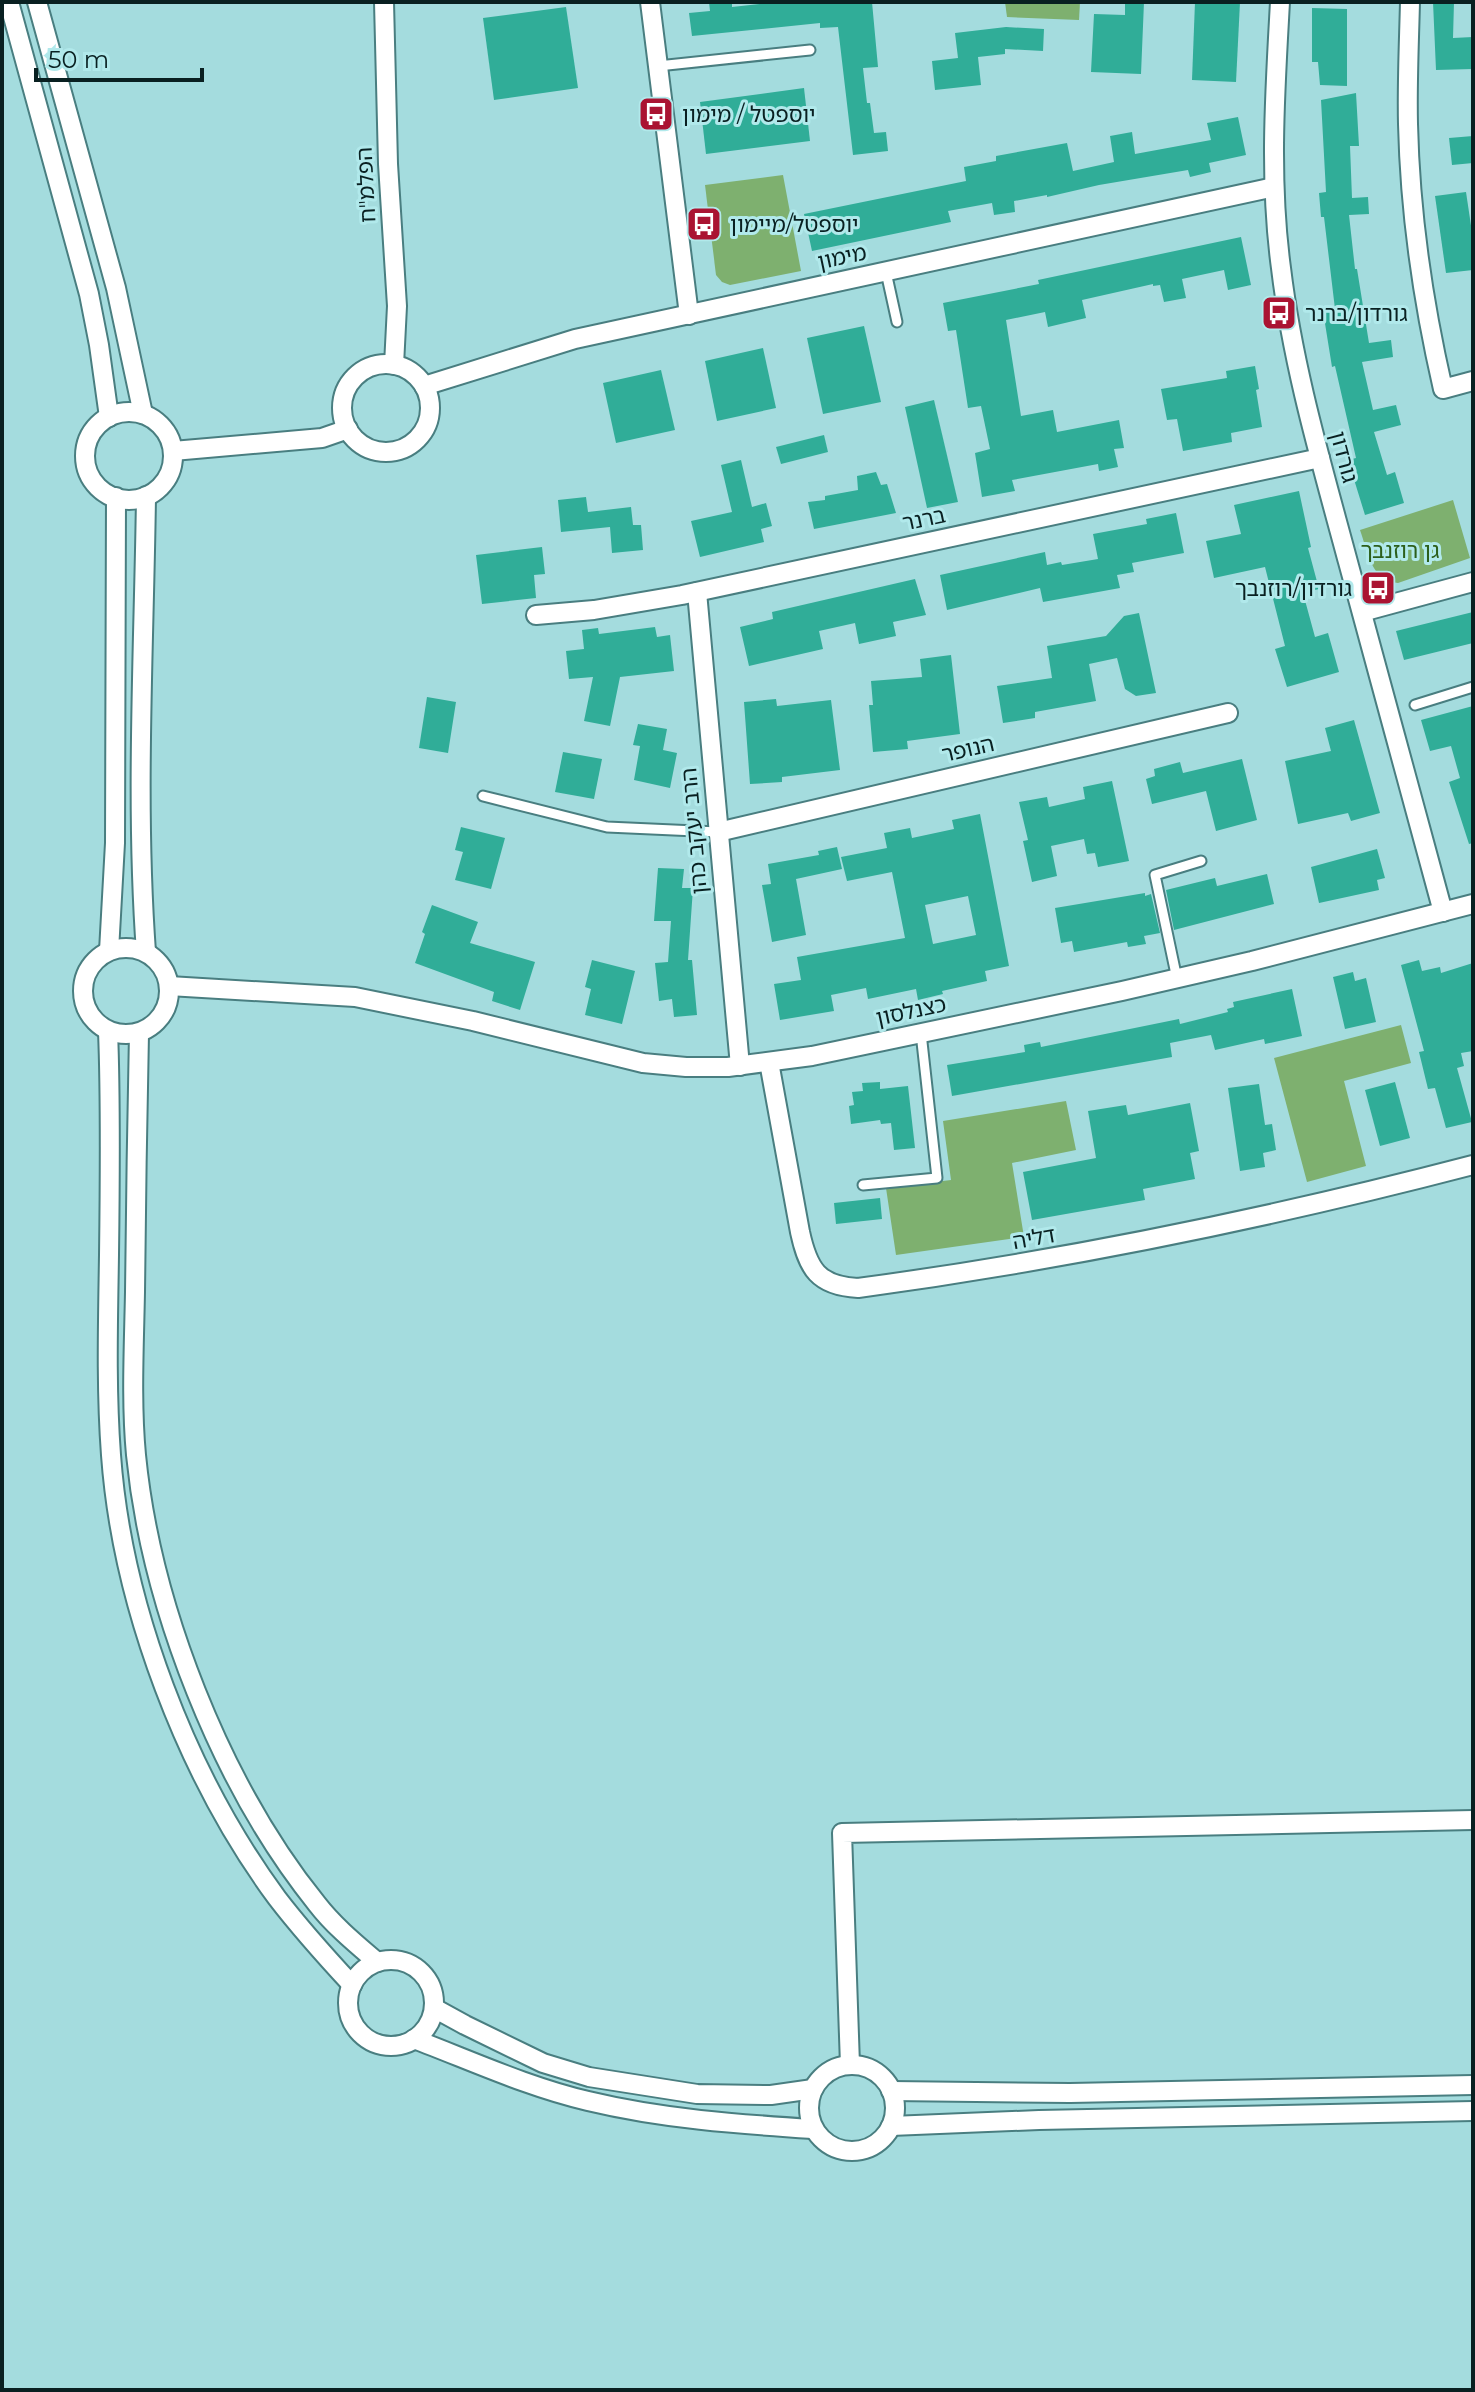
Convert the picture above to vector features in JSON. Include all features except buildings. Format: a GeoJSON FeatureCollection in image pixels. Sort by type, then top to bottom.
{"type":"FeatureCollection","features":[{"type":"Feature","properties":{"kind":"street"},"geometry":{"type":"LineString","coordinates":[[9,2],[89,294],[109,417]]}},
{"type":"Feature","properties":{"kind":"street"},"geometry":{"type":"LineString","coordinates":[[37,2],[116,288],[143,414]]}},
{"type":"Feature","properties":{"kind":"street","name":"הפלמ\"ח"},"geometry":{"type":"LineString","coordinates":[[384,2],[388,164],[397,306],[394,365]]}},
{"type":"Feature","properties":{"kind":"street"},"geometry":{"type":"LineString","coordinates":[[650,2],[689,315]]}},
{"type":"Feature","properties":{"kind":"street","name":"גורדון"},"geometry":{"type":"LineString","coordinates":[[1280,2],[1274,98],[1274,187],[1286,305],[1320,458],[1443,912]]}},
{"type":"Feature","properties":{"kind":"street"},"geometry":{"type":"LineString","coordinates":[[1410,2],[1409,162],[1427,314],[1443,389],[1473,381]]}},
{"type":"Feature","properties":{"kind":"street","name":"מימון"},"geometry":{"type":"LineString","coordinates":[[424,386],[575,339],[1274,187]]}},
{"type":"Feature","properties":{"kind":"street"},"geometry":{"type":"LineString","coordinates":[[394,365],[413,373],[424,386],[429,403],[428,420],[420,435],[407,446],[391,451],[373,450],[359,442],[348,429],[342,412],[344,396],[352,380],[364,369],[394,365]]}},
{"type":"Feature","properties":{"kind":"street"},"geometry":{"type":"LineString","coordinates":[[124,412],[143,414],[163,427],[171,442],[173,451],[168,476],[146,496],[134,499],[108,495],[95,484],[85,460],[90,436],[109,417],[124,412]]}},
{"type":"Feature","properties":{"kind":"street"},"geometry":{"type":"LineString","coordinates":[[173,451],[322,438],[348,429]]}},
{"type":"Feature","properties":{"kind":"street","name":"ברנר"},"geometry":{"type":"LineString","coordinates":[[536,615],[594,610],[697,592],[1320,458]]}},
{"type":"Feature","properties":{"kind":"street"},"geometry":{"type":"LineString","coordinates":[[146,496],[142,803],[142,896],[146,952]]}},
{"type":"Feature","properties":{"kind":"street"},"geometry":{"type":"LineString","coordinates":[[109,951],[115,843],[116,497]]}},
{"type":"Feature","properties":{"kind":"street"},"geometry":{"type":"LineString","coordinates":[[1362,612],[1473,582]]}},
{"type":"Feature","properties":{"kind":"street","name":"הרב יעקב כהן"},"geometry":{"type":"LineString","coordinates":[[697,592],[740,1066]]}},
{"type":"Feature","properties":{"kind":"street","name":"הנופר"},"geometry":{"type":"LineString","coordinates":[[718,832],[1228,713]]}},
{"type":"Feature","properties":{"kind":"street","name":"כצנלסון"},"geometry":{"type":"LineString","coordinates":[[169,986],[355,997],[473,1021],[643,1063],[686,1067],[740,1066],[812,1056],[1177,979],[1473,904]]}},
{"type":"Feature","properties":{"kind":"street"},"geometry":{"type":"LineString","coordinates":[[129,948],[146,952],[164,970],[169,986],[165,1011],[153,1025],[139,1033],[108,1031],[87,1012],[82,987],[84,979],[92,964],[109,951],[129,948]]}},
{"type":"Feature","properties":{"kind":"street"},"geometry":{"type":"LineString","coordinates":[[108,1031],[111,1156],[107,1381],[118,1517],[129,1571],[163,1682],[193,1754],[225,1815],[278,1899],[352,1985]]}},
{"type":"Feature","properties":{"kind":"street"},"geometry":{"type":"LineString","coordinates":[[139,1033],[134,1367],[136,1455],[165,1603],[195,1690],[225,1757],[264,1829],[317,1904],[377,1962]]}},
{"type":"Feature","properties":{"kind":"street","name":"דליה"},"geometry":{"type":"LineString","coordinates":[[769,1062],[807,1258],[821,1278],[846,1288],[968,1273],[1110,1248],[1473,1165]]}},
{"type":"Feature","properties":{"kind":"street"},"geometry":{"type":"LineString","coordinates":[[850,2065],[842,1833],[1473,1820]]}},
{"type":"Feature","properties":{"kind":"street"},"geometry":{"type":"LineString","coordinates":[[395,1960],[411,1965],[429,1983],[434,2008],[429,2024],[414,2039],[403,2044],[387,2047],[371,2042],[358,2031],[350,2017],[348,2000],[352,1985],[363,1970],[377,1962],[395,1960]]}},
{"type":"Feature","properties":{"kind":"street"},"geometry":{"type":"LineString","coordinates":[[434,2008],[543,2063],[589,2077],[697,2094],[771,2095],[813,2089]]}},
{"type":"Feature","properties":{"kind":"street"},"geometry":{"type":"LineString","coordinates":[[414,2039],[521,2082],[585,2101],[643,2114],[690,2120],[813,2129]]}},
{"type":"Feature","properties":{"kind":"street"},"geometry":{"type":"LineString","coordinates":[[850,2065],[872,2070],[885,2080],[891,2091],[895,2112],[891,2126],[879,2141],[865,2150],[848,2151],[831,2146],[813,2129],[808,2105],[818,2081],[831,2070],[850,2065]]}},
{"type":"Feature","properties":{"kind":"street"},"geometry":{"type":"LineString","coordinates":[[891,2091],[1070,2093],[1473,2085]]}},
{"type":"Feature","properties":{"kind":"street"},"geometry":{"type":"LineString","coordinates":[[891,2126],[1473,2111]]}},
{"type":"Feature","properties":{"kind":"lane"},"geometry":{"type":"LineString","coordinates":[[658,66],[810,50]]}},
{"type":"Feature","properties":{"kind":"lane"},"geometry":{"type":"LineString","coordinates":[[886,272],[897,322]]}},
{"type":"Feature","properties":{"kind":"lane"},"geometry":{"type":"LineString","coordinates":[[1415,705],[1473,687]]}},
{"type":"Feature","properties":{"kind":"lane"},"geometry":{"type":"LineString","coordinates":[[483,796],[607,827],[718,832]]}},
{"type":"Feature","properties":{"kind":"lane"},"geometry":{"type":"LineString","coordinates":[[1177,979],[1155,875],[1201,861]]}},
{"type":"Feature","properties":{"kind":"lane"},"geometry":{"type":"LineString","coordinates":[[863,1185],[937,1178],[921,1033]]}},
{"type":"Feature","properties":{"kind":"green space"},"geometry":{"type":"Polygon","coordinates":[[[1005,2],[1080,2],[1079,20],[1007,17],[1005,2]]]}},
{"type":"Feature","properties":{"kind":"green space"},"geometry":{"type":"Polygon","coordinates":[[[783,175],[801,271],[730,285],[722,282],[716,275],[705,185],[783,175]]]}},
{"type":"Feature","properties":{"kind":"green space","name":"גן רוזנבך"},"geometry":{"type":"Polygon","coordinates":[[[1453,500],[1470,558],[1398,583],[1389,581],[1376,571],[1360,530],[1453,500]]]}},
{"type":"Feature","properties":{"kind":"green space"},"geometry":{"type":"Polygon","coordinates":[[[1401,1025],[1411,1063],[1344,1081],[1366,1166],[1307,1182],[1274,1058],[1401,1025]]]}},
{"type":"Feature","properties":{"kind":"green space"},"geometry":{"type":"Polygon","coordinates":[[[1066,1101],[1076,1150],[1012,1163],[1024,1237],[896,1255],[886,1188],[951,1180],[943,1121],[1066,1101]]]}},
{"type":"Feature","properties":{"kind":"place","name":"יוספטל / מימון"},"geometry":{"type":"Point","coordinates":[656,114]}},
{"type":"Feature","properties":{"kind":"place","name":"יוספטל/מיימון"},"geometry":{"type":"Point","coordinates":[704,224]}},
{"type":"Feature","properties":{"kind":"place","name":"גורדון/ברנר"},"geometry":{"type":"Point","coordinates":[1279,313]}},
{"type":"Feature","properties":{"kind":"place","name":"גורדון/רוזנבך"},"geometry":{"type":"Point","coordinates":[1378,588]}}]}
